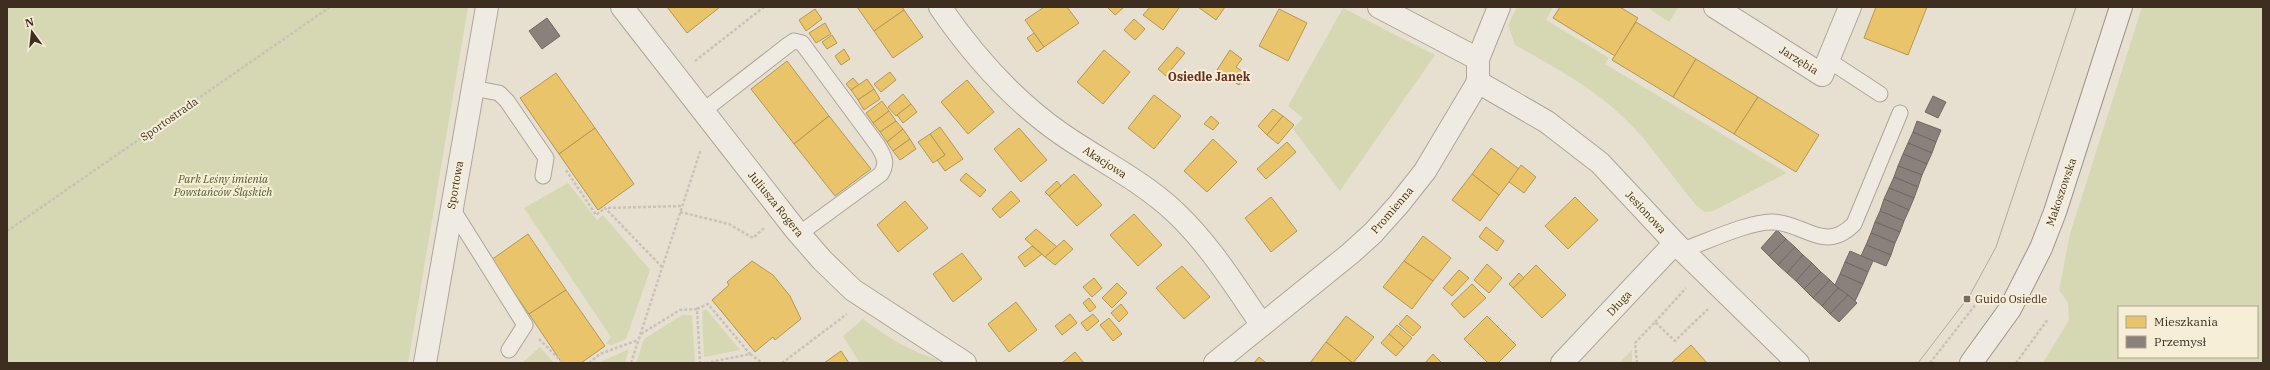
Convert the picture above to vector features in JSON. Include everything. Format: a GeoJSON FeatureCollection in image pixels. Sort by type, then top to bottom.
{"type":"FeatureCollection","features":[{"type":"Feature","properties":{"kind":"street","name":"Sportowa"},"geometry":{"type":"LineString","coordinates":[[425,363],[487,7]]}},
{"type":"Feature","properties":{"kind":"street","name":"Juliusza Rogera"},"geometry":{"type":"LineString","coordinates":[[622,7],[799,234],[822,260],[866,300],[965,363]]}},
{"type":"Feature","properties":{"kind":"street","name":"Akacjowa"},"geometry":{"type":"LineString","coordinates":[[940,7],[967,44],[1015,96],[1063,135],[1160,199],[1189,226],[1219,262],[1262,325]]}},
{"type":"Feature","properties":{"kind":"street"},"geometry":{"type":"LineString","coordinates":[[1379,7],[1478,59]]}},
{"type":"Feature","properties":{"kind":"street"},"geometry":{"type":"LineString","coordinates":[[1478,82],[1478,59],[1499,7]]}},
{"type":"Feature","properties":{"kind":"street","name":"Jarzębia"},"geometry":{"type":"LineString","coordinates":[[1715,7],[1822,75],[1850,7]]}},
{"type":"Feature","properties":{"kind":"street","name":"Makoszowska"},"geometry":{"type":"LineString","coordinates":[[1971,363],[2010,309],[2041,248],[2055,212],[2121,7]]}},
{"type":"Feature","properties":{"kind":"street","name":"Promienna"},"geometry":{"type":"LineString","coordinates":[[1215,363],[1350,253],[1384,222],[1425,171],[1478,82]]}},
{"type":"Feature","properties":{"kind":"street","name":"Jesionowa"},"geometry":{"type":"LineString","coordinates":[[1478,82],[1546,122],[1600,163],[1679,247],[1798,363]]}},
{"type":"Feature","properties":{"kind":"street","name":"Długa"},"geometry":{"type":"LineString","coordinates":[[1562,363],[1679,247]]}},
{"type":"Feature","properties":{"kind":"lane"},"geometry":{"type":"LineString","coordinates":[[706,115],[788,45],[794,41],[802,43],[878,146],[885,160],[886,167],[881,174],[799,234]]}},
{"type":"Feature","properties":{"kind":"lane"},"geometry":{"type":"LineString","coordinates":[[1828,60],[1880,94]]}},
{"type":"Feature","properties":{"kind":"lane"},"geometry":{"type":"LineString","coordinates":[[472,88],[499,93],[507,101],[546,158],[543,176]]}},
{"type":"Feature","properties":{"kind":"lane"},"geometry":{"type":"LineString","coordinates":[[1679,247],[1751,226],[1772,222],[1792,226],[1820,237],[1833,237],[1846,232],[1854,224],[1900,113]]}},
{"type":"Feature","properties":{"kind":"lane"},"geometry":{"type":"LineString","coordinates":[[451,207],[525,325],[509,350]]}},
{"type":"Feature","properties":{"kind":"path","name":"Sportostrada"},"geometry":{"type":"LineString","coordinates":[[7,231],[330,7]]}},
{"type":"Feature","properties":{"kind":"path"},"geometry":{"type":"LineString","coordinates":[[676,76],[764,7]]}},
{"type":"Feature","properties":{"kind":"path"},"geometry":{"type":"LineString","coordinates":[[631,363],[682,206],[706,115]]}},
{"type":"Feature","properties":{"kind":"path"},"geometry":{"type":"LineString","coordinates":[[546,158],[559,159],[596,215],[605,208],[682,206]]}},
{"type":"Feature","properties":{"kind":"path"},"geometry":{"type":"LineString","coordinates":[[605,208],[662,267]]}},
{"type":"Feature","properties":{"kind":"path"},"geometry":{"type":"LineString","coordinates":[[680,212],[728,224],[753,238],[782,212]]}},
{"type":"Feature","properties":{"kind":"path"},"geometry":{"type":"LineString","coordinates":[[1637,363],[1635,342],[1703,270]]}},
{"type":"Feature","properties":{"kind":"path"},"geometry":{"type":"LineString","coordinates":[[1655,322],[1675,341],[1725,292]]}},
{"type":"Feature","properties":{"kind":"path"},"geometry":{"type":"LineString","coordinates":[[782,363],[866,300]]}},
{"type":"Feature","properties":{"kind":"path"},"geometry":{"type":"LineString","coordinates":[[1930,363],[1979,300]]}},
{"type":"Feature","properties":{"kind":"path"},"geometry":{"type":"LineString","coordinates":[[640,335],[680,310],[697,309],[708,304],[750,354],[762,363]]}},
{"type":"Feature","properties":{"kind":"path"},"geometry":{"type":"LineString","coordinates":[[697,309],[700,363]]}},
{"type":"Feature","properties":{"kind":"path"},"geometry":{"type":"LineString","coordinates":[[2016,363],[2048,319]]}},
{"type":"Feature","properties":{"kind":"path"},"geometry":{"type":"LineString","coordinates":[[525,325],[563,363]]}},
{"type":"Feature","properties":{"kind":"path"},"geometry":{"type":"LineString","coordinates":[[589,363],[600,354],[638,340]]}},
{"type":"Feature","properties":{"kind":"path"},"geometry":{"type":"LineString","coordinates":[[706,363],[750,354]]}},
{"type":"Feature","properties":{"kind":"green space","name":"Park Leśny imienia Powstańców Śląskich"},"geometry":{"type":"Polygon","coordinates":[[[7,7],[468,7],[408,363],[7,363],[7,7]]]}},
{"type":"Feature","properties":{"kind":"green space"},"geometry":{"type":"Polygon","coordinates":[[[1517,7],[1553,7],[1546,20],[1609,58],[1605,64],[1787,173],[1713,211],[1705,212],[1697,206],[1650,146],[1620,114],[1577,82],[1515,45],[1508,25],[1517,7]]]}},
{"type":"Feature","properties":{"kind":"green space"},"geometry":{"type":"Polygon","coordinates":[[[1647,7],[1679,7],[1669,22],[1647,7]]]}},
{"type":"Feature","properties":{"kind":"green space"},"geometry":{"type":"Polygon","coordinates":[[[2142,7],[2263,7],[2263,363],[2043,363],[2069,320],[2068,303],[2059,290],[2070,234],[2142,7]]]}},
{"type":"Feature","properties":{"kind":"green space"},"geometry":{"type":"Polygon","coordinates":[[[1343,8],[1435,55],[1340,191],[1293,129],[1303,118],[1288,106],[1343,8]]]}},
{"type":"Feature","properties":{"kind":"green space"},"geometry":{"type":"Polygon","coordinates":[[[568,183],[597,220],[603,215],[650,270],[626,339],[612,345],[606,344],[611,337],[524,208],[568,183]]]}},
{"type":"Feature","properties":{"kind":"green space"},"geometry":{"type":"Polygon","coordinates":[[[706,309],[740,350],[704,357],[702,312],[706,309]]]}},
{"type":"Feature","properties":{"kind":"green space"},"geometry":{"type":"Polygon","coordinates":[[[682,315],[692,315],[695,361],[692,363],[636,363],[644,339],[682,315]]]}},
{"type":"Feature","properties":{"kind":"green space"},"geometry":{"type":"Polygon","coordinates":[[[863,319],[900,343],[939,360],[936,363],[860,363],[843,336],[863,319]]]}},
{"type":"Feature","properties":{"kind":"green space"},"geometry":{"type":"Polygon","coordinates":[[[540,347],[554,363],[522,363],[540,347]]]}},
{"type":"Feature","properties":{"kind":"green space"},"geometry":{"type":"Polygon","coordinates":[[[629,349],[625,363],[598,363],[629,349]]]}},
{"type":"Feature","properties":{"kind":"green space"},"geometry":{"type":"Polygon","coordinates":[[[1632,350],[1632,363],[1619,363],[1632,350]]]}},
{"type":"Feature","properties":{"kind":"building: Mieszkania"},"geometry":{"type":"Polygon","coordinates":[[[667,7],[720,7],[687,33],[667,7]]]}},
{"type":"Feature","properties":{"kind":"building: Mieszkania"},"geometry":{"type":"Polygon","coordinates":[[[857,7],[902,7],[904,10],[874,31],[857,7]]]}},
{"type":"Feature","properties":{"kind":"building: Mieszkania"},"geometry":{"type":"Polygon","coordinates":[[[1044,7],[1067,7],[1079,23],[1044,47],[1025,20],[1044,7]]]}},
{"type":"Feature","properties":{"kind":"building: Mieszkania"},"geometry":{"type":"Polygon","coordinates":[[[1107,7],[1122,7],[1123,8],[1115,15],[1107,7]]]}},
{"type":"Feature","properties":{"kind":"building: Mieszkania"},"geometry":{"type":"Polygon","coordinates":[[[1150,7],[1179,8],[1163,30],[1143,15],[1150,7]]]}},
{"type":"Feature","properties":{"kind":"building: Mieszkania"},"geometry":{"type":"Polygon","coordinates":[[[1198,7],[1225,7],[1216,20],[1198,7]]]}},
{"type":"Feature","properties":{"kind":"building: Mieszkania"},"geometry":{"type":"Polygon","coordinates":[[[1560,7],[1620,7],[1638,18],[1615,56],[1553,18],[1560,7]]]}},
{"type":"Feature","properties":{"kind":"building: Mieszkania"},"geometry":{"type":"Polygon","coordinates":[[[1876,7],[1927,7],[1908,55],[1864,38],[1876,7]]]}},
{"type":"Feature","properties":{"kind":"building: Mieszkania"},"geometry":{"type":"Polygon","coordinates":[[[815,9],[822,19],[806,31],[799,20],[815,9]]]}},
{"type":"Feature","properties":{"kind":"building: Mieszkania"},"geometry":{"type":"Polygon","coordinates":[[[1279,9],[1307,23],[1288,61],[1259,46],[1279,9]]]}},
{"type":"Feature","properties":{"kind":"building: Mieszkania"},"geometry":{"type":"Polygon","coordinates":[[[904,10],[923,37],[893,58],[874,31],[904,10]]]}},
{"type":"Feature","properties":{"kind":"building: Mieszkania"},"geometry":{"type":"Polygon","coordinates":[[[1134,19],[1145,29],[1135,40],[1124,30],[1134,19]]]}},
{"type":"Feature","properties":{"kind":"building: Mieszkania"},"geometry":{"type":"Polygon","coordinates":[[[1636,22],[1696,59],[1673,97],[1612,60],[1636,22]]]}},
{"type":"Feature","properties":{"kind":"building: Mieszkania"},"geometry":{"type":"Polygon","coordinates":[[[825,23],[831,34],[816,43],[809,33],[825,23]]]}},
{"type":"Feature","properties":{"kind":"building: Mieszkania"},"geometry":{"type":"Polygon","coordinates":[[[1034,33],[1044,47],[1037,52],[1027,38],[1034,33]]]}},
{"type":"Feature","properties":{"kind":"building: Mieszkania"},"geometry":{"type":"Polygon","coordinates":[[[832,35],[837,43],[827,49],[822,42],[832,35]]]}},
{"type":"Feature","properties":{"kind":"building: Mieszkania"},"geometry":{"type":"Polygon","coordinates":[[[1177,47],[1185,53],[1166,76],[1158,69],[1177,47]]]}},
{"type":"Feature","properties":{"kind":"building: Mieszkania"},"geometry":{"type":"Polygon","coordinates":[[[844,49],[850,59],[841,65],[835,56],[844,49]]]}},
{"type":"Feature","properties":{"kind":"building: Mieszkania"},"geometry":{"type":"Polygon","coordinates":[[[1104,50],[1130,72],[1103,104],[1077,82],[1104,50]]]}},
{"type":"Feature","properties":{"kind":"building: Mieszkania"},"geometry":{"type":"Polygon","coordinates":[[[1230,50],[1242,59],[1236,67],[1246,74],[1239,85],[1217,70],[1230,50]]]}},
{"type":"Feature","properties":{"kind":"building: Mieszkania"},"geometry":{"type":"Polygon","coordinates":[[[1696,59],[1758,97],[1734,134],[1673,97],[1696,59]]]}},
{"type":"Feature","properties":{"kind":"building: Mieszkania"},"geometry":{"type":"Polygon","coordinates":[[[787,61],[829,116],[794,144],[751,89],[787,61]]]}},
{"type":"Feature","properties":{"kind":"building: Mieszkania"},"geometry":{"type":"Polygon","coordinates":[[[890,72],[896,80],[881,92],[874,84],[890,72]]]}},
{"type":"Feature","properties":{"kind":"building: Mieszkania"},"geometry":{"type":"Polygon","coordinates":[[[556,73],[595,128],[559,154],[520,98],[556,73]]]}},
{"type":"Feature","properties":{"kind":"building: Mieszkania"},"geometry":{"type":"Polygon","coordinates":[[[853,78],[859,85],[851,90],[846,84],[853,78]]]}},
{"type":"Feature","properties":{"kind":"building: Mieszkania"},"geometry":{"type":"Polygon","coordinates":[[[867,79],[874,89],[858,100],[851,90],[867,79]]]}},
{"type":"Feature","properties":{"kind":"building: Mieszkania"},"geometry":{"type":"Polygon","coordinates":[[[967,80],[994,112],[968,134],[941,102],[967,80]]]}},
{"type":"Feature","properties":{"kind":"building: Mieszkania"},"geometry":{"type":"Polygon","coordinates":[[[874,89],[880,99],[864,110],[858,100],[874,89]]]}},
{"type":"Feature","properties":{"kind":"building: Mieszkania"},"geometry":{"type":"Polygon","coordinates":[[[903,94],[911,104],[896,116],[888,107],[903,94]]]}},
{"type":"Feature","properties":{"kind":"building: Mieszkania"},"geometry":{"type":"Polygon","coordinates":[[[1154,95],[1181,116],[1154,149],[1128,128],[1154,95]]]}},
{"type":"Feature","properties":{"kind":"building: Mieszkania"},"geometry":{"type":"Polygon","coordinates":[[[1758,97],[1819,135],[1796,172],[1734,134],[1758,97]]]}},
{"type":"Feature","properties":{"kind":"building: Mieszkania"},"geometry":{"type":"Polygon","coordinates":[[[882,101],[889,111],[873,123],[866,113],[882,101]]]}},
{"type":"Feature","properties":{"kind":"building: Mieszkania"},"geometry":{"type":"Polygon","coordinates":[[[911,104],[917,112],[903,123],[897,115],[911,104]]]}},
{"type":"Feature","properties":{"kind":"building: Mieszkania"},"geometry":{"type":"Polygon","coordinates":[[[1273,109],[1283,116],[1267,135],[1258,126],[1273,109]]]}},
{"type":"Feature","properties":{"kind":"building: Mieszkania"},"geometry":{"type":"Polygon","coordinates":[[[889,111],[896,121],[880,132],[873,123],[889,111]]]}},
{"type":"Feature","properties":{"kind":"building: Mieszkania"},"geometry":{"type":"Polygon","coordinates":[[[829,116],[871,169],[835,196],[794,144],[829,116]]]}},
{"type":"Feature","properties":{"kind":"building: Mieszkania"},"geometry":{"type":"Polygon","coordinates":[[[1211,116],[1219,123],[1213,130],[1204,124],[1211,116]]]}},
{"type":"Feature","properties":{"kind":"building: Mieszkania"},"geometry":{"type":"Polygon","coordinates":[[[1283,116],[1294,125],[1278,144],[1267,135],[1283,116]]]}},
{"type":"Feature","properties":{"kind":"building: Mieszkania"},"geometry":{"type":"Polygon","coordinates":[[[896,121],[903,129],[887,142],[880,132],[896,121]]]}},
{"type":"Feature","properties":{"kind":"building: Mieszkania"},"geometry":{"type":"Polygon","coordinates":[[[940,127],[963,159],[945,171],[937,160],[945,155],[930,134],[940,127]]]}},
{"type":"Feature","properties":{"kind":"building: Mieszkania"},"geometry":{"type":"Polygon","coordinates":[[[595,128],[634,184],[598,210],[559,154],[595,128]]]}},
{"type":"Feature","properties":{"kind":"building: Mieszkania"},"geometry":{"type":"Polygon","coordinates":[[[1019,128],[1047,160],[1021,182],[994,149],[1019,128]]]}},
{"type":"Feature","properties":{"kind":"building: Mieszkania"},"geometry":{"type":"Polygon","coordinates":[[[903,129],[910,139],[893,151],[887,142],[903,129]]]}},
{"type":"Feature","properties":{"kind":"building: Mieszkania"},"geometry":{"type":"Polygon","coordinates":[[[930,134],[945,155],[933,163],[918,142],[930,134]]]}},
{"type":"Feature","properties":{"kind":"building: Mieszkania"},"geometry":{"type":"Polygon","coordinates":[[[910,139],[916,149],[900,160],[893,151],[910,139]]]}},
{"type":"Feature","properties":{"kind":"building: Mieszkania"},"geometry":{"type":"Polygon","coordinates":[[[1213,139],[1237,162],[1207,192],[1184,171],[1213,139]]]}},
{"type":"Feature","properties":{"kind":"building: Mieszkania"},"geometry":{"type":"Polygon","coordinates":[[[1287,142],[1296,152],[1266,179],[1257,169],[1287,142]]]}},
{"type":"Feature","properties":{"kind":"building: Mieszkania"},"geometry":{"type":"Polygon","coordinates":[[[1491,148],[1519,169],[1499,195],[1472,174],[1491,148]]]}},
{"type":"Feature","properties":{"kind":"building: Mieszkania"},"geometry":{"type":"Polygon","coordinates":[[[1521,165],[1536,177],[1524,193],[1509,182],[1521,165]]]}},
{"type":"Feature","properties":{"kind":"building: Mieszkania"},"geometry":{"type":"Polygon","coordinates":[[[966,173],[986,190],[980,197],[960,180],[966,173]]]}},
{"type":"Feature","properties":{"kind":"building: Mieszkania"},"geometry":{"type":"Polygon","coordinates":[[[1074,174],[1102,205],[1077,226],[1049,196],[1074,174]]]}},
{"type":"Feature","properties":{"kind":"building: Mieszkania"},"geometry":{"type":"Polygon","coordinates":[[[1472,174],[1499,195],[1480,221],[1452,200],[1472,174]]]}},
{"type":"Feature","properties":{"kind":"building: Mieszkania"},"geometry":{"type":"Polygon","coordinates":[[[1057,181],[1061,186],[1049,196],[1045,192],[1057,181]]]}},
{"type":"Feature","properties":{"kind":"building: Mieszkania"},"geometry":{"type":"Polygon","coordinates":[[[1011,191],[1020,201],[1000,218],[992,209],[1011,191]]]}},
{"type":"Feature","properties":{"kind":"building: Mieszkania"},"geometry":{"type":"Polygon","coordinates":[[[1271,197],[1297,231],[1271,252],[1245,218],[1271,197]]]}},
{"type":"Feature","properties":{"kind":"building: Mieszkania"},"geometry":{"type":"Polygon","coordinates":[[[1575,197],[1598,220],[1568,249],[1545,226],[1575,197]]]}},
{"type":"Feature","properties":{"kind":"building: Mieszkania"},"geometry":{"type":"Polygon","coordinates":[[[905,201],[928,228],[898,252],[877,225],[905,201]]]}},
{"type":"Feature","properties":{"kind":"building: Mieszkania"},"geometry":{"type":"Polygon","coordinates":[[[1134,214],[1162,245],[1138,266],[1110,235],[1134,214]]]}},
{"type":"Feature","properties":{"kind":"building: Mieszkania"},"geometry":{"type":"Polygon","coordinates":[[[1486,227],[1504,241],[1497,251],[1479,237],[1486,227]]]}},
{"type":"Feature","properties":{"kind":"building: Mieszkania"},"geometry":{"type":"Polygon","coordinates":[[[1036,229],[1057,247],[1045,257],[1025,239],[1036,229]]]}},
{"type":"Feature","properties":{"kind":"building: Mieszkania"},"geometry":{"type":"Polygon","coordinates":[[[528,234],[566,290],[529,314],[491,260],[528,234]]]}},
{"type":"Feature","properties":{"kind":"building: Mieszkania"},"geometry":{"type":"Polygon","coordinates":[[[1423,236],[1451,258],[1433,281],[1404,261],[1423,236]]]}},
{"type":"Feature","properties":{"kind":"building: Mieszkania"},"geometry":{"type":"Polygon","coordinates":[[[1064,240],[1073,249],[1055,265],[1045,257],[1064,240]]]}},
{"type":"Feature","properties":{"kind":"building: Mieszkania"},"geometry":{"type":"Polygon","coordinates":[[[1032,246],[1042,254],[1025,267],[1018,257],[1032,246]]]}},
{"type":"Feature","properties":{"kind":"building: Mieszkania"},"geometry":{"type":"Polygon","coordinates":[[[962,253],[982,279],[953,302],[933,274],[962,253]]]}},
{"type":"Feature","properties":{"kind":"building: Mieszkania"},"geometry":{"type":"Polygon","coordinates":[[[752,261],[773,275],[790,296],[801,319],[775,340],[773,337],[755,352],[712,300],[729,285],[727,282],[752,261]]]}},
{"type":"Feature","properties":{"kind":"building: Mieszkania"},"geometry":{"type":"Polygon","coordinates":[[[1404,261],[1433,281],[1412,309],[1383,287],[1404,261]]]}},
{"type":"Feature","properties":{"kind":"building: Mieszkania"},"geometry":{"type":"Polygon","coordinates":[[[1487,264],[1502,278],[1489,293],[1474,280],[1487,264]]]}},
{"type":"Feature","properties":{"kind":"building: Mieszkania"},"geometry":{"type":"Polygon","coordinates":[[[1536,265],[1566,295],[1542,318],[1513,288],[1536,265]]]}},
{"type":"Feature","properties":{"kind":"building: Mieszkania"},"geometry":{"type":"Polygon","coordinates":[[[1182,266],[1210,297],[1184,319],[1156,288],[1182,266]]]}},
{"type":"Feature","properties":{"kind":"building: Mieszkania"},"geometry":{"type":"Polygon","coordinates":[[[1459,270],[1469,278],[1452,296],[1443,288],[1459,270]]]}},
{"type":"Feature","properties":{"kind":"building: Mieszkania"},"geometry":{"type":"Polygon","coordinates":[[[1519,273],[1524,278],[1513,288],[1509,284],[1519,273]]]}},
{"type":"Feature","properties":{"kind":"building: Mieszkania"},"geometry":{"type":"Polygon","coordinates":[[[1094,278],[1102,288],[1092,297],[1083,287],[1094,278]]]}},
{"type":"Feature","properties":{"kind":"building: Mieszkania"},"geometry":{"type":"Polygon","coordinates":[[[1117,283],[1127,293],[1112,308],[1102,298],[1117,283]]]}},
{"type":"Feature","properties":{"kind":"building: Mieszkania"},"geometry":{"type":"Polygon","coordinates":[[[1472,284],[1486,298],[1464,318],[1451,304],[1472,284]]]}},
{"type":"Feature","properties":{"kind":"building: Mieszkania"},"geometry":{"type":"Polygon","coordinates":[[[566,290],[605,346],[581,363],[562,363],[529,314],[566,290]]]}},
{"type":"Feature","properties":{"kind":"building: Mieszkania"},"geometry":{"type":"Polygon","coordinates":[[[1089,298],[1096,307],[1090,312],[1083,303],[1089,298]]]}},
{"type":"Feature","properties":{"kind":"building: Mieszkania"},"geometry":{"type":"Polygon","coordinates":[[[1016,302],[1037,330],[1009,352],[988,324],[1016,302]]]}},
{"type":"Feature","properties":{"kind":"building: Mieszkania"},"geometry":{"type":"Polygon","coordinates":[[[1121,304],[1128,313],[1119,322],[1111,313],[1121,304]]]}},
{"type":"Feature","properties":{"kind":"building: Mieszkania"},"geometry":{"type":"Polygon","coordinates":[[[1070,314],[1077,323],[1062,335],[1055,326],[1070,314]]]}},
{"type":"Feature","properties":{"kind":"building: Mieszkania"},"geometry":{"type":"Polygon","coordinates":[[[1093,314],[1099,321],[1087,331],[1081,323],[1093,314]]]}},
{"type":"Feature","properties":{"kind":"building: Mieszkania"},"geometry":{"type":"Polygon","coordinates":[[[1407,315],[1421,327],[1413,336],[1399,324],[1407,315]]]}},
{"type":"Feature","properties":{"kind":"building: Mieszkania"},"geometry":{"type":"Polygon","coordinates":[[[1346,316],[1374,337],[1353,363],[1326,342],[1346,316]]]}},
{"type":"Feature","properties":{"kind":"building: Mieszkania"},"geometry":{"type":"Polygon","coordinates":[[[1487,316],[1516,345],[1498,363],[1488,363],[1464,339],[1487,316]]]}},
{"type":"Feature","properties":{"kind":"building: Mieszkania"},"geometry":{"type":"Polygon","coordinates":[[[1109,318],[1122,334],[1113,341],[1100,325],[1109,318]]]}},
{"type":"Feature","properties":{"kind":"building: Mieszkania"},"geometry":{"type":"Polygon","coordinates":[[[1397,325],[1412,338],[1404,347],[1389,334],[1397,325]]]}},
{"type":"Feature","properties":{"kind":"building: Mieszkania"},"geometry":{"type":"Polygon","coordinates":[[[1389,334],[1404,347],[1396,356],[1381,343],[1389,334]]]}},
{"type":"Feature","properties":{"kind":"building: Mieszkania"},"geometry":{"type":"Polygon","coordinates":[[[1326,342],[1353,363],[1310,363],[1326,342]]]}},
{"type":"Feature","properties":{"kind":"building: Mieszkania"},"geometry":{"type":"Polygon","coordinates":[[[1691,345],[1707,363],[1671,363],[1691,345]]]}},
{"type":"Feature","properties":{"kind":"building: Mieszkania"},"geometry":{"type":"Polygon","coordinates":[[[841,351],[849,363],[824,363],[841,351]]]}},
{"type":"Feature","properties":{"kind":"building: Mieszkania"},"geometry":{"type":"Polygon","coordinates":[[[1075,352],[1084,363],[1062,363],[1075,352]]]}},
{"type":"Feature","properties":{"kind":"building: Mieszkania"},"geometry":{"type":"Polygon","coordinates":[[[1433,354],[1442,363],[1425,363],[1433,354]]]}},
{"type":"Feature","properties":{"kind":"building: Mieszkania"},"geometry":{"type":"Polygon","coordinates":[[[1259,357],[1266,363],[1254,363],[1259,357]]]}},
{"type":"Feature","properties":{"kind":"building: Przemysł"},"geometry":{"type":"Polygon","coordinates":[[[547,18],[560,36],[542,49],[529,31],[547,18]]]}},
{"type":"Feature","properties":{"kind":"building: Przemysł"},"geometry":{"type":"Polygon","coordinates":[[[1933,96],[1946,102],[1938,118],[1925,112],[1933,96]]]}},
{"type":"Feature","properties":{"kind":"building: Przemysł"},"geometry":{"type":"Polygon","coordinates":[[[1917,121],[1941,130],[1936,142],[1913,132],[1917,121]]]}},
{"type":"Feature","properties":{"kind":"building: Przemysł"},"geometry":{"type":"Polygon","coordinates":[[[1913,132],[1936,142],[1932,153],[1908,143],[1913,132]]]}},
{"type":"Feature","properties":{"kind":"building: Przemysł"},"geometry":{"type":"Polygon","coordinates":[[[1908,143],[1932,153],[1927,164],[1903,154],[1908,143]]]}},
{"type":"Feature","properties":{"kind":"building: Przemysł"},"geometry":{"type":"Polygon","coordinates":[[[1903,154],[1927,164],[1922,175],[1898,166],[1903,154]]]}},
{"type":"Feature","properties":{"kind":"building: Przemysł"},"geometry":{"type":"Polygon","coordinates":[[[1898,166],[1922,175],[1918,187],[1894,177],[1898,166]]]}},
{"type":"Feature","properties":{"kind":"building: Przemysł"},"geometry":{"type":"Polygon","coordinates":[[[1894,177],[1918,187],[1914,198],[1889,188],[1894,177]]]}},
{"type":"Feature","properties":{"kind":"building: Przemysł"},"geometry":{"type":"Polygon","coordinates":[[[1889,188],[1914,198],[1909,210],[1884,199],[1889,188]]]}},
{"type":"Feature","properties":{"kind":"building: Przemysł"},"geometry":{"type":"Polygon","coordinates":[[[1884,199],[1909,210],[1904,221],[1880,211],[1884,199]]]}},
{"type":"Feature","properties":{"kind":"building: Przemysł"},"geometry":{"type":"Polygon","coordinates":[[[1880,211],[1904,221],[1900,232],[1875,222],[1880,211]]]}},
{"type":"Feature","properties":{"kind":"building: Przemysł"},"geometry":{"type":"Polygon","coordinates":[[[1875,222],[1900,232],[1895,243],[1871,233],[1875,222]]]}},
{"type":"Feature","properties":{"kind":"building: Przemysł"},"geometry":{"type":"Polygon","coordinates":[[[1777,230],[1786,239],[1769,256],[1761,248],[1777,230]]]}},
{"type":"Feature","properties":{"kind":"building: Przemysł"},"geometry":{"type":"Polygon","coordinates":[[[1871,233],[1895,243],[1891,255],[1866,245],[1871,233]]]}},
{"type":"Feature","properties":{"kind":"building: Przemysł"},"geometry":{"type":"Polygon","coordinates":[[[1786,239],[1795,247],[1778,265],[1769,256],[1786,239]]]}},
{"type":"Feature","properties":{"kind":"building: Przemysł"},"geometry":{"type":"Polygon","coordinates":[[[1866,245],[1891,255],[1886,266],[1861,256],[1866,245]]]}},
{"type":"Feature","properties":{"kind":"building: Przemysł"},"geometry":{"type":"Polygon","coordinates":[[[1795,247],[1803,255],[1787,273],[1778,265],[1795,247]]]}},
{"type":"Feature","properties":{"kind":"building: Przemysł"},"geometry":{"type":"Polygon","coordinates":[[[1850,251],[1873,261],[1868,272],[1845,262],[1850,251]]]}},
{"type":"Feature","properties":{"kind":"building: Przemysł"},"geometry":{"type":"Polygon","coordinates":[[[1803,255],[1812,263],[1796,281],[1787,273],[1803,255]]]}},
{"type":"Feature","properties":{"kind":"building: Przemysł"},"geometry":{"type":"Polygon","coordinates":[[[1845,262],[1868,272],[1863,284],[1840,274],[1845,262]]]}},
{"type":"Feature","properties":{"kind":"building: Przemysł"},"geometry":{"type":"Polygon","coordinates":[[[1812,263],[1821,272],[1804,289],[1796,281],[1812,263]]]}},
{"type":"Feature","properties":{"kind":"building: Przemysł"},"geometry":{"type":"Polygon","coordinates":[[[1821,272],[1830,280],[1813,298],[1804,289],[1821,272]]]}},
{"type":"Feature","properties":{"kind":"building: Przemysł"},"geometry":{"type":"Polygon","coordinates":[[[1840,274],[1863,284],[1855,301],[1835,285],[1840,274]]]}},
{"type":"Feature","properties":{"kind":"building: Przemysł"},"geometry":{"type":"Polygon","coordinates":[[[1830,280],[1838,288],[1822,306],[1813,298],[1830,280]]]}},
{"type":"Feature","properties":{"kind":"building: Przemysł"},"geometry":{"type":"Polygon","coordinates":[[[1838,288],[1848,295],[1830,314],[1822,306],[1838,288]]]}},
{"type":"Feature","properties":{"kind":"building: Przemysł"},"geometry":{"type":"Polygon","coordinates":[[[1848,295],[1857,303],[1839,322],[1830,314],[1848,295]]]}},
{"type":"Feature","properties":{"kind":"tram line"},"geometry":{"type":"LineString","coordinates":[[1918,363],[1970,295],[1996,247],[2076,7]]}},
{"type":"Feature","properties":{"kind":"place","name":"Guido Osiedle"},"geometry":{"type":"Point","coordinates":[1967,299]}},
{"type":"Feature","properties":{"kind":"district","name":"Osiedle Janek"},"geometry":{"type":"Point","coordinates":[1209,77]}}]}
